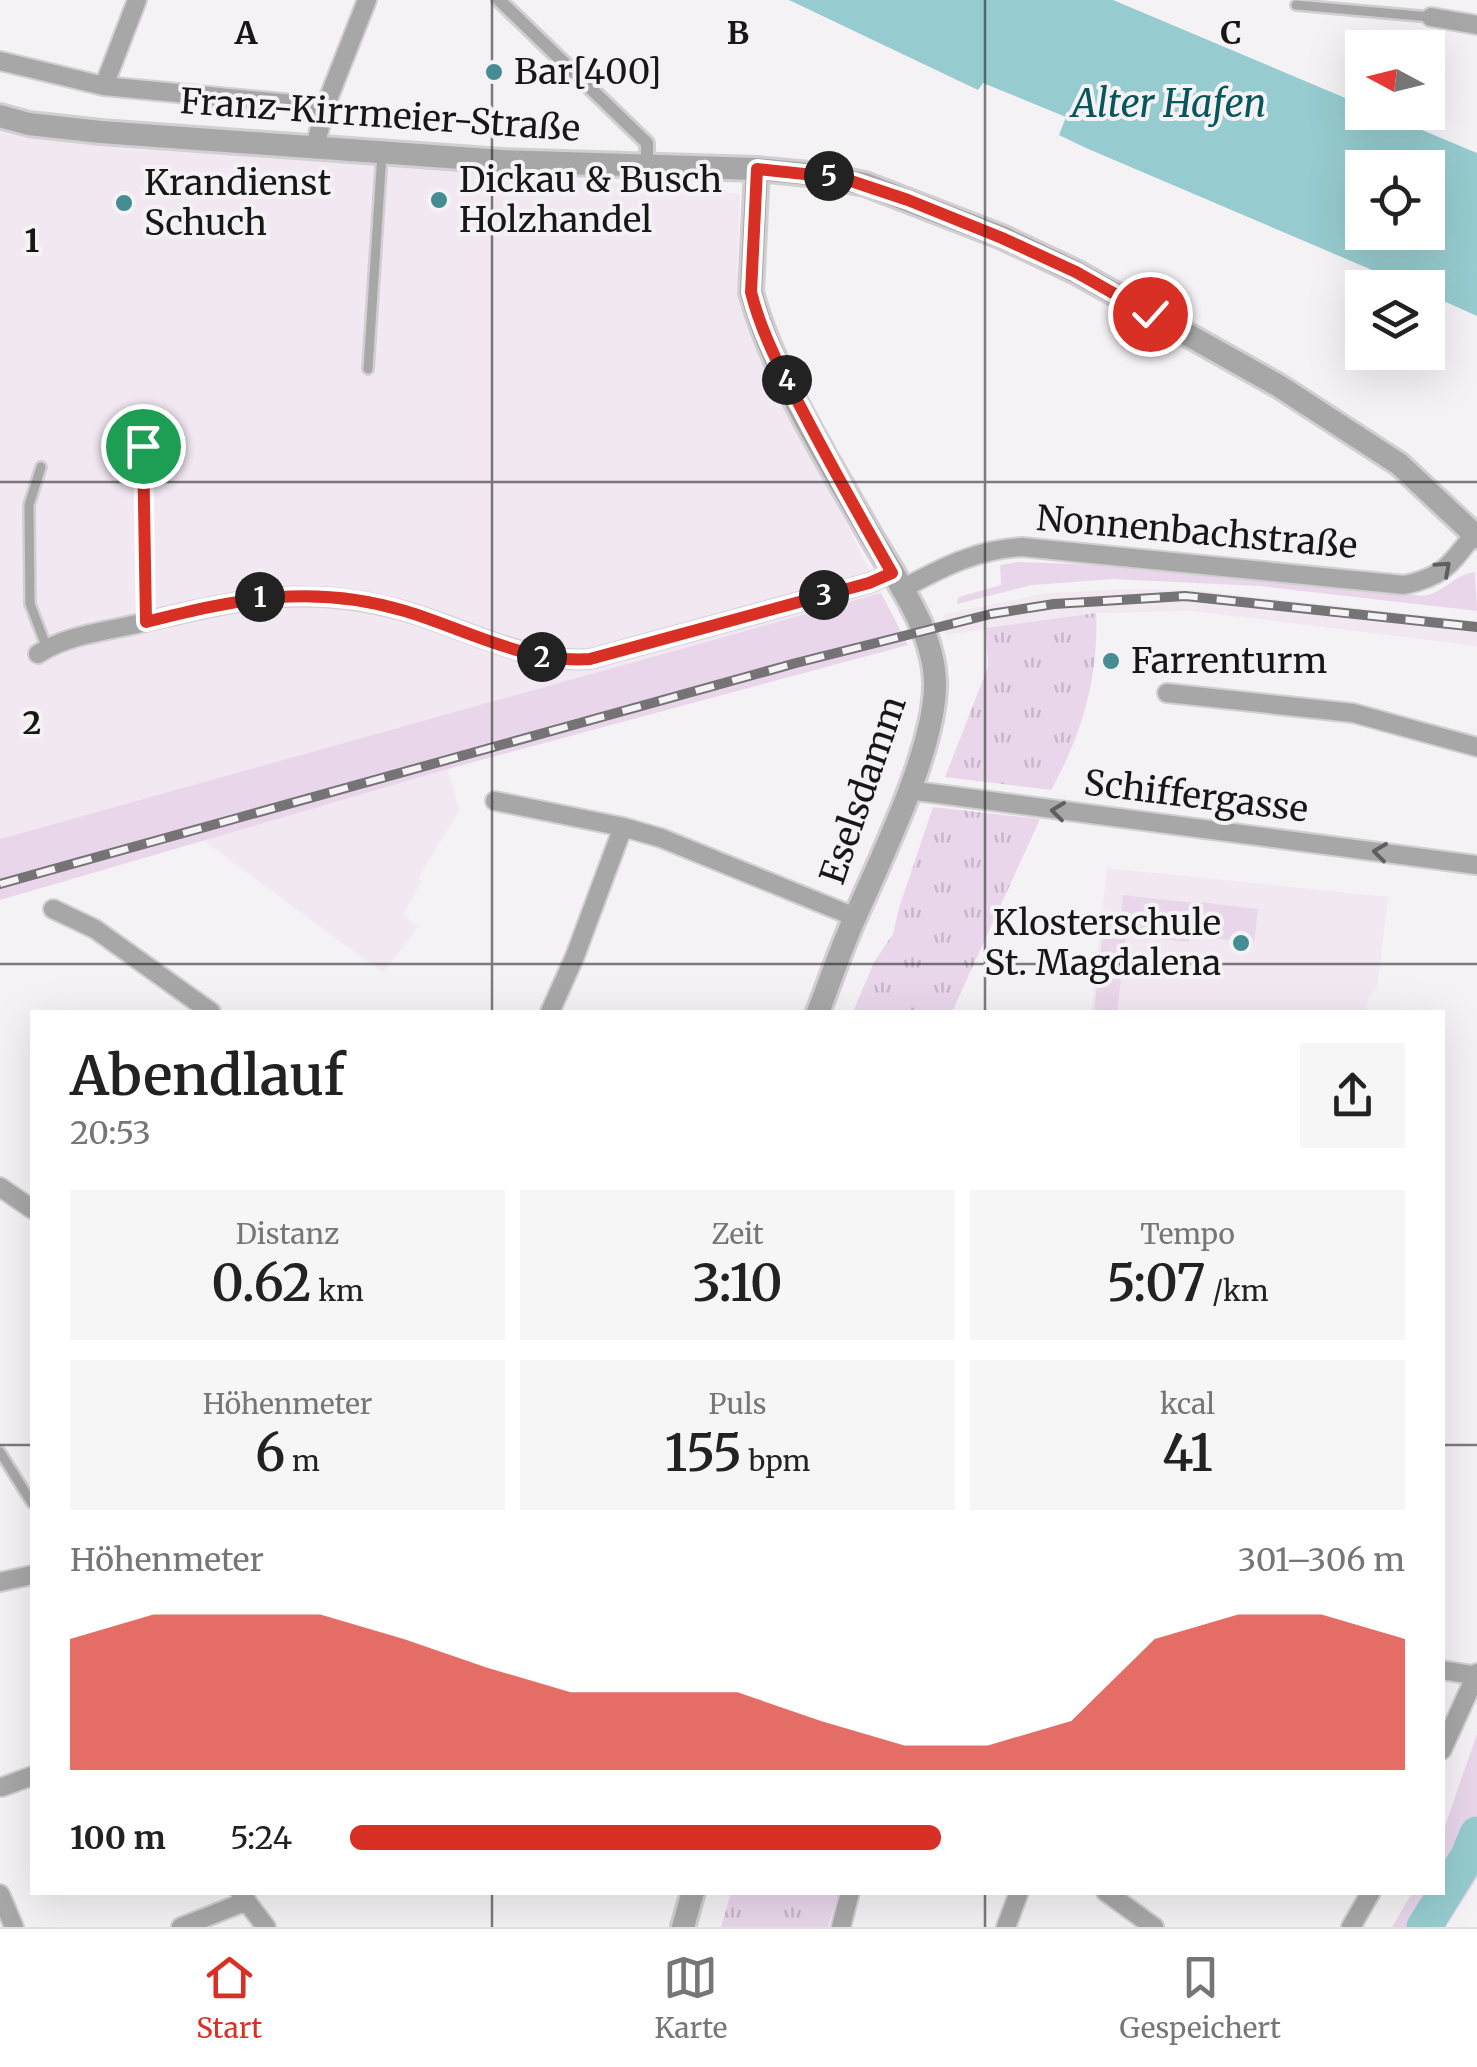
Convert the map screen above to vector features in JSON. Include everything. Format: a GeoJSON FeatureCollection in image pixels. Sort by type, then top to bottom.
{"type":"FeatureCollection","features":[{"type":"Feature","properties":{"kind":"street"},"geometry":{"type":"LineString","coordinates":[[104,86],[137,0]]}},
{"type":"Feature","properties":{"kind":"street"},"geometry":{"type":"LineString","coordinates":[[315,148],[325,107],[367,0]]}},
{"type":"Feature","properties":{"kind":"street"},"geometry":{"type":"LineString","coordinates":[[499,0],[646,143],[647,166]]}},
{"type":"Feature","properties":{"kind":"street"},"geometry":{"type":"LineString","coordinates":[[1431,17],[1477,24]]}},
{"type":"Feature","properties":{"kind":"street"},"geometry":{"type":"LineString","coordinates":[[0,61],[104,86],[325,107]]}},
{"type":"Feature","properties":{"kind":"street","name":"Franz-Kirrmeier-Straße"},"geometry":{"type":"LineString","coordinates":[[0,116],[28,124],[88,131],[382,154],[757,169],[865,184],[1076,272],[1279,386],[1385,456],[1475,536]]}},
{"type":"Feature","properties":{"kind":"street","name":"Eselsdamm"},"geometry":{"type":"LineString","coordinates":[[757,169],[751,292],[756,309],[774,356],[834,473],[924,631],[935,682],[928,728],[908,790],[819,1010]]}},
{"type":"Feature","properties":{"kind":"street","name":"Nonnenbachstraße"},"geometry":{"type":"LineString","coordinates":[[42,651],[220,603],[266,596],[338,596],[404,611],[520,650],[568,661],[612,655],[869,583],[897,581],[996,548],[1404,585],[1444,572],[1475,536]]}},
{"type":"Feature","properties":{"kind":"street"},"geometry":{"type":"LineString","coordinates":[[1167,693],[1353,713],[1477,748]]}},
{"type":"Feature","properties":{"kind":"street","name":"Schiffergasse"},"geometry":{"type":"LineString","coordinates":[[908,790],[1477,865]]}},
{"type":"Feature","properties":{"kind":"street"},"geometry":{"type":"LineString","coordinates":[[495,801],[623,827],[727,864],[855,917]]}},
{"type":"Feature","properties":{"kind":"street"},"geometry":{"type":"LineString","coordinates":[[551,1010],[623,827]]}},
{"type":"Feature","properties":{"kind":"street"},"geometry":{"type":"LineString","coordinates":[[53,909],[95,929],[208,1010]]}},
{"type":"Feature","properties":{"kind":"street"},"geometry":{"type":"LineString","coordinates":[[0,1186],[30,1208]]}},
{"type":"Feature","properties":{"kind":"street"},"geometry":{"type":"LineString","coordinates":[[0,1582],[30,1575]]}},
{"type":"Feature","properties":{"kind":"street"},"geometry":{"type":"LineString","coordinates":[[1445,1670],[1477,1675],[1445,1744]]}},
{"type":"Feature","properties":{"kind":"street"},"geometry":{"type":"LineString","coordinates":[[2,1787],[30,1777]]}},
{"type":"Feature","properties":{"kind":"street"},"geometry":{"type":"LineString","coordinates":[[0,1894],[14,1927]]}},
{"type":"Feature","properties":{"kind":"street"},"geometry":{"type":"LineString","coordinates":[[682,1927],[692,1895]]}},
{"type":"Feature","properties":{"kind":"street"},"geometry":{"type":"LineString","coordinates":[[841,1927],[849,1895]]}},
{"type":"Feature","properties":{"kind":"street"},"geometry":{"type":"LineString","coordinates":[[1006,1927],[1018,1895]]}},
{"type":"Feature","properties":{"kind":"street"},"geometry":{"type":"LineString","coordinates":[[1109,1895],[1129,1918],[1154,1927]]}},
{"type":"Feature","properties":{"kind":"street"},"geometry":{"type":"LineString","coordinates":[[1351,1927],[1370,1895]]}},
{"type":"Feature","properties":{"kind":"street"},"geometry":{"type":"LineString","coordinates":[[182,1927],[243,1897],[266,1927]]}},
{"type":"Feature","properties":{"kind":"lane"},"geometry":{"type":"LineString","coordinates":[[1296,5],[1431,17]]}},
{"type":"Feature","properties":{"kind":"lane"},"geometry":{"type":"LineString","coordinates":[[368,369],[382,154]]}},
{"type":"Feature","properties":{"kind":"lane"},"geometry":{"type":"LineString","coordinates":[[143,446],[146,622]]}},
{"type":"Feature","properties":{"kind":"lane"},"geometry":{"type":"LineString","coordinates":[[41,467],[29,505],[30,604],[42,651]]}},
{"type":"Feature","properties":{"kind":"lane"},"geometry":{"type":"LineString","coordinates":[[0,1452],[30,1499]]}},
{"type":"Feature","properties":{"kind":"shaded area"},"geometry":{"type":"Polygon","coordinates":[[[0,131],[118,148],[457,168],[740,194],[737,270],[745,320],[881,593],[0,839],[0,131]]]}},
{"type":"Feature","properties":{"kind":"shaded area"},"geometry":{"type":"Polygon","coordinates":[[[1192,590],[1477,621],[1477,646],[1192,611],[1096,613],[946,635],[942,619],[944,614],[1042,594],[1192,590]]]}},
{"type":"Feature","properties":{"kind":"shaded area"},"geometry":{"type":"Polygon","coordinates":[[[448,769],[459,811],[418,878],[422,882],[403,914],[418,927],[383,973],[203,840],[448,769]]]}},
{"type":"Feature","properties":{"kind":"shaded area","name":"Klosterschule St. Magdalena"},"geometry":{"type":"Polygon","coordinates":[[[1107,868],[1388,897],[1377,989],[1368,997],[1366,1010],[1091,1010],[1107,868]]]}},
{"type":"Feature","properties":{"kind":"green space"},"geometry":{"type":"Polygon","coordinates":[[[1019,562],[1158,567],[1423,596],[1475,572],[1477,611],[1260,586],[1113,579],[1032,585],[957,604],[962,596],[1001,585],[1000,565],[1019,562]]]}},
{"type":"Feature","properties":{"kind":"green space"},"geometry":{"type":"Polygon","coordinates":[[[881,593],[908,645],[448,769],[0,900],[0,839],[881,593]]]}},
{"type":"Feature","properties":{"kind":"green space"},"geometry":{"type":"Polygon","coordinates":[[[1096,613],[1095,659],[1086,704],[1072,748],[1051,790],[945,777],[988,667],[986,628],[1096,613]]]}},
{"type":"Feature","properties":{"kind":"green space"},"geometry":{"type":"Polygon","coordinates":[[[933,807],[1040,819],[953,1010],[854,1010],[874,962],[893,934],[933,807]]]}},
{"type":"Feature","properties":{"kind":"green space"},"geometry":{"type":"Polygon","coordinates":[[[1123,895],[1194,903],[1189,942],[1126,935],[1117,1010],[1094,1010],[1104,923],[1120,924],[1123,895]]]}},
{"type":"Feature","properties":{"kind":"green space"},"geometry":{"type":"Polygon","coordinates":[[[1198,902],[1258,909],[1254,943],[1193,936],[1198,902]]]}},
{"type":"Feature","properties":{"kind":"green space"},"geometry":{"type":"Polygon","coordinates":[[[1477,1734],[1477,1878],[1446,1927],[1392,1927],[1411,1895],[1445,1895],[1445,1826],[1477,1734]]]}},
{"type":"Feature","properties":{"kind":"green space"},"geometry":{"type":"Polygon","coordinates":[[[730,1895],[838,1895],[828,1927],[721,1927],[730,1895]]]}},
{"type":"Feature","properties":{"kind":"water","name":"Alter Hafen"},"geometry":{"type":"Polygon","coordinates":[[[789,0],[1113,0],[1345,98],[1345,130],[1422,130],[1477,153],[1477,316],[1445,302],[1445,270],[1372,270],[1086,148],[1059,135],[1066,117],[983,83],[978,90],[789,0]]]}},
{"type":"Feature","properties":{"kind":"waterway"},"geometry":{"type":"LineString","coordinates":[[1445,1893],[1477,1834]]}},
{"type":"Feature","properties":{"kind":"waterway"},"geometry":{"type":"LineString","coordinates":[[1424,1927],[1444,1895]]}},
{"type":"Feature","properties":{"kind":"railway"},"geometry":{"type":"LineString","coordinates":[[0,884],[796,663],[991,614],[1054,604],[1185,596],[1477,627]]}},
{"type":"Feature","properties":{"kind":"place","name":"Bar[400]"},"geometry":{"type":"Point","coordinates":[494,72]}},
{"type":"Feature","properties":{"kind":"place","name":"Dickau & Busch Holzhandel"},"geometry":{"type":"Point","coordinates":[439,200]}},
{"type":"Feature","properties":{"kind":"place","name":"Krandienst Schuch"},"geometry":{"type":"Point","coordinates":[124,203]}},
{"type":"Feature","properties":{"kind":"place","name":"Farrenturm"},"geometry":{"type":"Point","coordinates":[1111,661]}},
{"type":"Feature","properties":{"kind":"place","name":"Klosterschule St. Magdalena"},"geometry":{"type":"Point","coordinates":[1241,943]}},
{"type":"Feature","properties":{"kind":"route"},"geometry":{"type":"LineString","coordinates":[[143,446],[146,622],[266,596],[338,596],[404,611],[548,658],[590,659],[869,583],[892,573],[834,473],[764,334],[751,292],[757,169],[865,184],[1002,238],[1076,272],[1150,314]]}}]}
